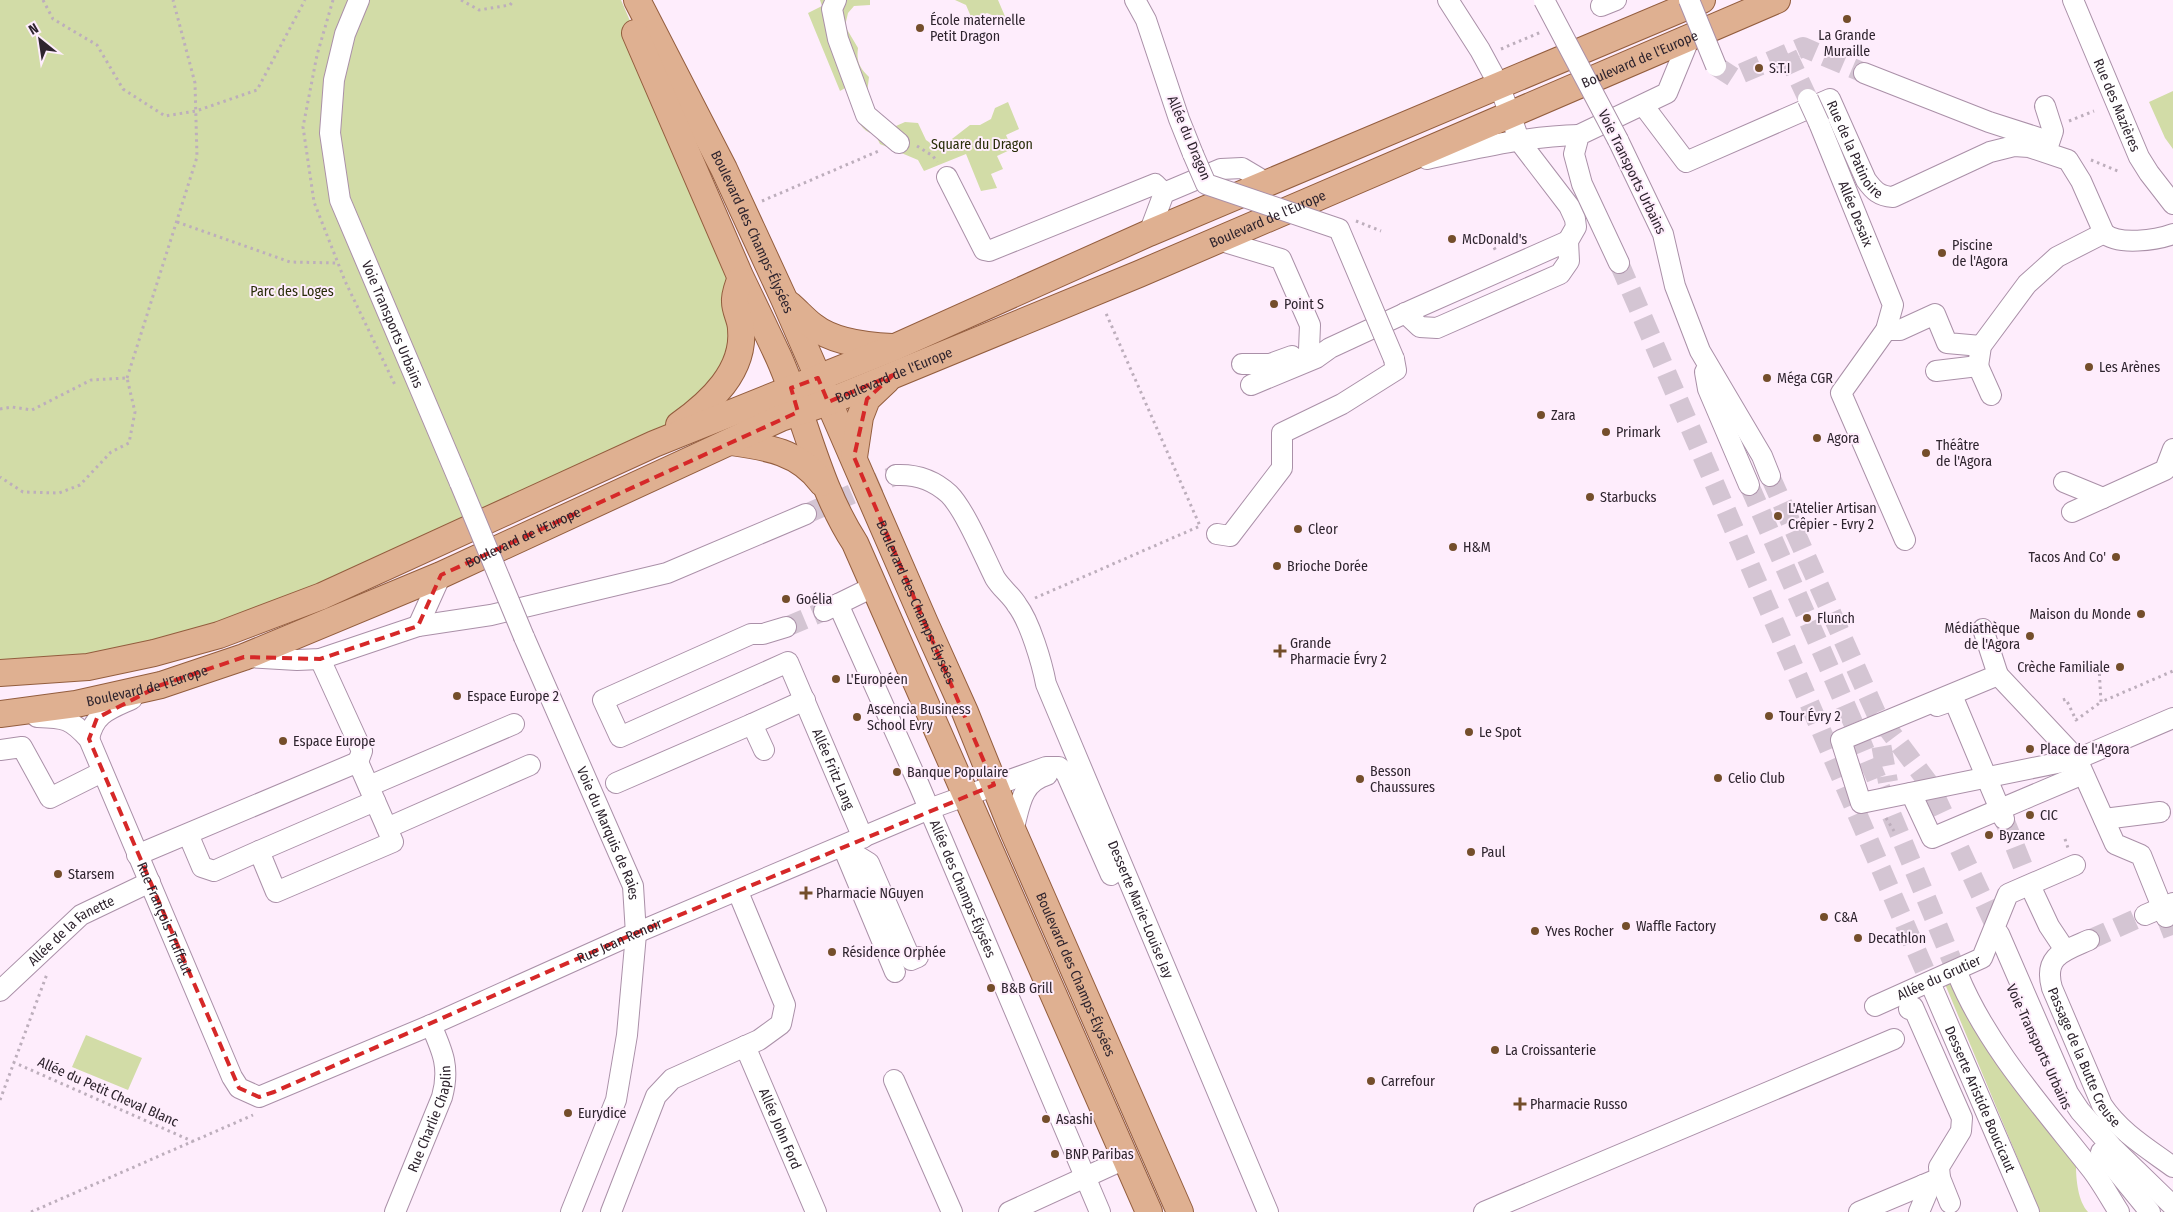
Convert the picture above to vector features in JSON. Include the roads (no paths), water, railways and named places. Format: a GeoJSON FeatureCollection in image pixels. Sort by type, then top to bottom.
{"type":"FeatureCollection","features":[{"type":"Feature","properties":{"kind":"main road","name":"Boulevard des Champs-Élysées"},"geometry":{"type":"LineString","coordinates":[[620,0],[795,400],[843,524],[856,543],[965,795],[1150,1212]]}},
{"type":"Feature","properties":{"kind":"main road","name":"Boulevard des Champs-Élysées"},"geometry":{"type":"LineString","coordinates":[[637,0],[724,169],[784,299],[965,712],[1013,831],[1180,1212]]}},
{"type":"Feature","properties":{"kind":"main road","name":"Boulevard de l'Europe"},"geometry":{"type":"LineString","coordinates":[[0,714],[76,704],[161,685],[244,657],[441,575],[781,418],[795,400],[818,378],[895,348],[1149,233],[1702,0]]}},
{"type":"Feature","properties":{"kind":"main road","name":"Boulevard de l'Europe"},"geometry":{"type":"LineString","coordinates":[[0,673],[88,667],[154,653],[219,635],[322,596],[541,494],[654,444],[795,400],[828,402],[1218,240],[1510,113],[1777,0]]}},
{"type":"Feature","properties":{"kind":"main road"},"geometry":{"type":"LineString","coordinates":[[654,444],[699,411],[724,386],[738,356],[741,329],[735,301],[741,276]]}},
{"type":"Feature","properties":{"kind":"main road"},"geometry":{"type":"LineString","coordinates":[[784,299],[814,328],[850,342],[895,348]]}},
{"type":"Feature","properties":{"kind":"main road"},"geometry":{"type":"LineString","coordinates":[[854,457],[860,417],[867,399],[893,375]]}},
{"type":"Feature","properties":{"kind":"main road"},"geometry":{"type":"LineString","coordinates":[[731,442],[767,447],[784,452],[806,465],[830,494]]}},
{"type":"Feature","properties":{"kind":"street","name":"Voie Transports Urbains"},"geometry":{"type":"LineString","coordinates":[[359,0],[345,34],[334,80],[330,133],[340,200],[524,637]]}},
{"type":"Feature","properties":{"kind":"street"},"geometry":{"type":"LineString","coordinates":[[836,0],[832,8],[838,39],[866,115],[898,143]]}},
{"type":"Feature","properties":{"kind":"street","name":"Allée du Dragon"},"geometry":{"type":"LineString","coordinates":[[1134,0],[1146,20],[1179,124],[1206,184],[1339,228],[1394,359],[1396,370],[1342,404],[1282,433],[1282,468],[1230,536],[1217,534]]}},
{"type":"Feature","properties":{"kind":"street"},"geometry":{"type":"LineString","coordinates":[[1405,313],[1420,327],[1437,328],[1560,274],[1569,261],[1575,219],[1570,206],[1520,142],[1499,85],[1484,56],[1448,0]]}},
{"type":"Feature","properties":{"kind":"street","name":"Voie Transports Urbains"},"geometry":{"type":"LineString","coordinates":[[1544,0],[1618,140],[1663,234],[1676,286],[1700,351],[1708,389],[1749,485]]}},
{"type":"Feature","properties":{"kind":"street"},"geometry":{"type":"LineString","coordinates":[[1689,0],[1716,66]]}},
{"type":"Feature","properties":{"kind":"street","name":"Rue des Mazières"},"geometry":{"type":"LineString","coordinates":[[2073,0],[2139,157],[2154,181],[2173,204]]}},
{"type":"Feature","properties":{"kind":"street"},"geometry":{"type":"LineString","coordinates":[[1384,169],[1491,145],[1550,136],[1579,135],[1668,93],[1690,37]]}},
{"type":"Feature","properties":{"kind":"street"},"geometry":{"type":"LineString","coordinates":[[1864,73],[2042,145],[2053,131],[2045,106]]}},
{"type":"Feature","properties":{"kind":"street","name":"Allée Desaix"},"geometry":{"type":"LineString","coordinates":[[1808,99],[1893,305],[1886,330],[1841,393],[1905,540]]}},
{"type":"Feature","properties":{"kind":"street","name":"Rue de la Patinoire"},"geometry":{"type":"LineString","coordinates":[[1643,105],[1686,162],[1830,99],[1866,180],[1873,190],[1882,196],[1893,197],[2003,148],[2042,145],[2068,160],[2074,168],[2104,233]]}},
{"type":"Feature","properties":{"kind":"street"},"geometry":{"type":"LineString","coordinates":[[1579,135],[1574,154],[1582,184],[1619,263]]}},
{"type":"Feature","properties":{"kind":"street"},"geometry":{"type":"LineString","coordinates":[[1149,233],[1164,193],[1221,169],[1242,168],[1269,184]]}},
{"type":"Feature","properties":{"kind":"street"},"geometry":{"type":"LineString","coordinates":[[947,177],[984,250],[989,251],[1155,184],[1164,193]]}},
{"type":"Feature","properties":{"kind":"street"},"geometry":{"type":"LineString","coordinates":[[1251,385],[1316,358],[1330,348],[1572,234],[1592,229],[1607,238]]}},
{"type":"Feature","properties":{"kind":"street"},"geometry":{"type":"LineString","coordinates":[[1992,395],[1978,366],[1980,346],[2027,284],[2040,270],[2074,247],[2104,233],[2112,237],[2144,240],[2173,234]]}},
{"type":"Feature","properties":{"kind":"street"},"geometry":{"type":"LineString","coordinates":[[1218,240],[1281,259],[1310,325],[1309,350]]}},
{"type":"Feature","properties":{"kind":"street"},"geometry":{"type":"LineString","coordinates":[[1886,330],[1900,330],[1935,314],[1946,343],[1980,346]]}},
{"type":"Feature","properties":{"kind":"street"},"geometry":{"type":"LineString","coordinates":[[1242,364],[1270,364],[1309,350],[1330,348]]}},
{"type":"Feature","properties":{"kind":"street","name":"Voie Transports Urbains"},"geometry":{"type":"LineString","coordinates":[[1700,351],[1762,456],[1770,476]]}},
{"type":"Feature","properties":{"kind":"street"},"geometry":{"type":"LineString","coordinates":[[1936,371],[1978,366]]}},
{"type":"Feature","properties":{"kind":"street"},"geometry":{"type":"LineString","coordinates":[[2072,512],[2165,470],[2173,449]]}},
{"type":"Feature","properties":{"kind":"street","name":"Desserte Marie-Louise Jay"},"geometry":{"type":"LineString","coordinates":[[896,475],[910,474],[925,478],[948,493],[960,507],[997,582],[1018,605],[1042,661],[1046,684],[1268,1212]]}},
{"type":"Feature","properties":{"kind":"street"},"geometry":{"type":"LineString","coordinates":[[2064,482],[2103,498]]}},
{"type":"Feature","properties":{"kind":"street"},"geometry":{"type":"LineString","coordinates":[[244,657],[297,660],[320,659],[418,626],[491,615],[667,572],[806,514]]}},
{"type":"Feature","properties":{"kind":"street"},"geometry":{"type":"LineString","coordinates":[[418,626],[441,575]]}},
{"type":"Feature","properties":{"kind":"street","name":"Allée des Champs-Élysées"},"geometry":{"type":"LineString","coordinates":[[875,586],[831,608],[929,809],[1100,1212]]}},
{"type":"Feature","properties":{"kind":"street","name":"Allée Fritz Lang"},"geometry":{"type":"LineString","coordinates":[[786,627],[763,634],[752,634],[603,700],[620,737],[788,662],[863,838]]}},
{"type":"Feature","properties":{"kind":"street"},"geometry":{"type":"LineString","coordinates":[[1983,629],[1998,674],[2080,766],[2115,844],[2140,855],[2161,911]]}},
{"type":"Feature","properties":{"kind":"street","name":"Voie du Marquis de Raies"},"geometry":{"type":"LineString","coordinates":[[524,637],[633,886],[636,934],[627,1035],[616,1100],[571,1212]]}},
{"type":"Feature","properties":{"kind":"street"},"geometry":{"type":"LineString","coordinates":[[259,850],[276,892],[393,842],[358,762],[362,751],[320,659]]}},
{"type":"Feature","properties":{"kind":"street"},"geometry":{"type":"LineString","coordinates":[[1998,674],[1841,740],[1860,803],[1987,778],[2080,766]]}},
{"type":"Feature","properties":{"kind":"street"},"geometry":{"type":"LineString","coordinates":[[89,739],[97,718],[111,708],[161,685]]}},
{"type":"Feature","properties":{"kind":"street"},"geometry":{"type":"LineString","coordinates":[[616,783],[805,700]]}},
{"type":"Feature","properties":{"kind":"street"},"geometry":{"type":"LineString","coordinates":[[1928,709],[1954,700],[2002,814]]}},
{"type":"Feature","properties":{"kind":"street","name":"Rue François Truffaut"},"geometry":{"type":"LineString","coordinates":[[0,714],[62,717],[76,725],[89,739],[232,1077],[239,1088],[253,1095]]}},
{"type":"Feature","properties":{"kind":"street"},"geometry":{"type":"LineString","coordinates":[[1911,793],[1932,838],[2002,814],[2080,766],[2173,718]]}},
{"type":"Feature","properties":{"kind":"street"},"geometry":{"type":"LineString","coordinates":[[188,834],[202,867],[214,871],[514,724]]}},
{"type":"Feature","properties":{"kind":"street"},"geometry":{"type":"LineString","coordinates":[[752,724],[764,750]]}},
{"type":"Feature","properties":{"kind":"street"},"geometry":{"type":"LineString","coordinates":[[0,750],[22,747],[50,798],[102,772]]}},
{"type":"Feature","properties":{"kind":"street"},"geometry":{"type":"LineString","coordinates":[[137,854],[358,762]]}},
{"type":"Feature","properties":{"kind":"street"},"geometry":{"type":"LineString","coordinates":[[387,828],[530,766]]}},
{"type":"Feature","properties":{"kind":"street","name":"Rue Jean Renoir"},"geometry":{"type":"LineString","coordinates":[[253,1095],[431,1025],[636,934],[929,809],[1046,767],[1059,767],[1070,780],[1111,875]]}},
{"type":"Feature","properties":{"kind":"street"},"geometry":{"type":"LineString","coordinates":[[1013,831],[1023,794],[1030,782],[1046,775],[1055,777],[1093,862],[1103,872],[1132,887]]}},
{"type":"Feature","properties":{"kind":"street"},"geometry":{"type":"LineString","coordinates":[[2104,819],[2160,812]]}},
{"type":"Feature","properties":{"kind":"street"},"geometry":{"type":"LineString","coordinates":[[843,847],[869,863],[911,960],[918,957]]}},
{"type":"Feature","properties":{"kind":"street"},"geometry":{"type":"LineString","coordinates":[[843,847],[895,972]]}},
{"type":"Feature","properties":{"kind":"street","name":"Allée du Grutier"},"geometry":{"type":"LineString","coordinates":[[1875,1006],[1982,958],[2008,894],[2075,865]]}},
{"type":"Feature","properties":{"kind":"street","name":"Allée de la Fanette"},"geometry":{"type":"LineString","coordinates":[[0,991],[81,915],[150,882]]}},
{"type":"Feature","properties":{"kind":"street"},"geometry":{"type":"LineString","coordinates":[[611,1212],[656,1096],[672,1079],[759,1040],[781,1024],[785,1004],[738,892]]}},
{"type":"Feature","properties":{"kind":"street"},"geometry":{"type":"LineString","coordinates":[[2034,894],[2049,926],[2065,950]]}},
{"type":"Feature","properties":{"kind":"street","name":"Voie Transports Urbains"},"geometry":{"type":"LineString","coordinates":[[2118,1180],[2058,1096],[1996,940],[2068,1093],[2080,1111],[2112,1147],[2173,1206]]}},
{"type":"Feature","properties":{"kind":"street","name":"Passage de la Butte Creuse"},"geometry":{"type":"LineString","coordinates":[[2089,940],[2065,950],[2056,957],[2050,966],[2049,978],[2102,1105],[2113,1121],[2129,1136],[2173,1167]]}},
{"type":"Feature","properties":{"kind":"street","name":"Voie Transports Urbains"},"geometry":{"type":"LineString","coordinates":[[2119,1212],[2094,1172],[2036,1099],[1982,1022],[1963,973],[2038,1090],[2057,1115],[2150,1212]]}},
{"type":"Feature","properties":{"kind":"street","name":"Desserte Aristide Boucicaut"},"geometry":{"type":"LineString","coordinates":[[1932,987],[1982,1126],[2029,1212]]}},
{"type":"Feature","properties":{"kind":"street"},"geometry":{"type":"LineString","coordinates":[[1909,1009],[1913,1007],[1962,1118],[1961,1132],[1939,1167],[1914,1192],[1910,1212]]}},
{"type":"Feature","properties":{"kind":"street","name":"Rue Charlie Chaplin"},"geometry":{"type":"LineString","coordinates":[[395,1212],[447,1082],[446,1064],[431,1025]]}},
{"type":"Feature","properties":{"kind":"street"},"geometry":{"type":"LineString","coordinates":[[1484,1212],[1894,1039]]}},
{"type":"Feature","properties":{"kind":"street","name":"Allée John Ford"},"geometry":{"type":"LineString","coordinates":[[745,1046],[816,1212]]}},
{"type":"Feature","properties":{"kind":"street"},"geometry":{"type":"LineString","coordinates":[[894,1080],[952,1212]]}},
{"type":"Feature","properties":{"kind":"street"},"geometry":{"type":"LineString","coordinates":[[1009,1212],[1125,1159]]}},
{"type":"Feature","properties":{"kind":"street"},"geometry":{"type":"LineString","coordinates":[[2119,1212],[2118,1180],[2150,1183]]}},
{"type":"Feature","properties":{"kind":"street"},"geometry":{"type":"LineString","coordinates":[[1914,1192],[1950,1203]]}},
{"type":"Feature","properties":{"kind":"street"},"geometry":{"type":"LineString","coordinates":[[1859,1212],[1914,1192],[1927,1193],[1920,1212]]}},
{"type":"Feature","properties":{"kind":"tunnel"},"geometry":{"type":"LineString","coordinates":[[1716,66],[1733,77],[1803,47],[1864,73]]}},
{"type":"Feature","properties":{"kind":"tunnel"},"geometry":{"type":"LineString","coordinates":[[1787,54],[1808,99]]}},
{"type":"Feature","properties":{"kind":"tunnel"},"geometry":{"type":"LineString","coordinates":[[1619,263],[1932,987]]}},
{"type":"Feature","properties":{"kind":"tunnel"},"geometry":{"type":"LineString","coordinates":[[806,514],[896,475]]}},
{"type":"Feature","properties":{"kind":"tunnel"},"geometry":{"type":"LineString","coordinates":[[1770,476],[1876,713],[1930,785],[1999,934]]}},
{"type":"Feature","properties":{"kind":"tunnel"},"geometry":{"type":"LineString","coordinates":[[1749,485],[1855,727],[1958,975]]}},
{"type":"Feature","properties":{"kind":"tunnel"},"geometry":{"type":"LineString","coordinates":[[786,627],[824,611]]}},
{"type":"Feature","properties":{"kind":"tunnel"},"geometry":{"type":"LineString","coordinates":[[1876,717],[1888,782]]}},
{"type":"Feature","properties":{"kind":"tunnel"},"geometry":{"type":"LineString","coordinates":[[2004,819],[2034,894]]}},
{"type":"Feature","properties":{"kind":"tunnel"},"geometry":{"type":"LineString","coordinates":[[2089,940],[2145,915]]}},
{"type":"Feature","properties":{"kind":"tunnel"},"geometry":{"type":"LineString","coordinates":[[2166,917],[2173,935]]}},
{"type":"Feature","properties":{"kind":"place","name":"La Grande Muraille"},"geometry":{"type":"Point","coordinates":[1847,19]}},
{"type":"Feature","properties":{"kind":"place","name":"École maternelle Petit Dragon"},"geometry":{"type":"Point","coordinates":[920,28]}},
{"type":"Feature","properties":{"kind":"place","name":"S.T.I"},"geometry":{"type":"Point","coordinates":[1759,68]}},
{"type":"Feature","properties":{"kind":"place","name":"McDonald's"},"geometry":{"type":"Point","coordinates":[1452,239]}},
{"type":"Feature","properties":{"kind":"place","name":"Piscine de l'Agora"},"geometry":{"type":"Point","coordinates":[1942,253]}},
{"type":"Feature","properties":{"kind":"place","name":"Point S"},"geometry":{"type":"Point","coordinates":[1274,304]}},
{"type":"Feature","properties":{"kind":"place","name":"Les Arènes"},"geometry":{"type":"Point","coordinates":[2089,367]}},
{"type":"Feature","properties":{"kind":"place","name":"Méga CGR"},"geometry":{"type":"Point","coordinates":[1767,378]}},
{"type":"Feature","properties":{"kind":"place","name":"Zara"},"geometry":{"type":"Point","coordinates":[1541,415]}},
{"type":"Feature","properties":{"kind":"place","name":"Primark"},"geometry":{"type":"Point","coordinates":[1606,432]}},
{"type":"Feature","properties":{"kind":"place","name":"Agora"},"geometry":{"type":"Point","coordinates":[1817,438]}},
{"type":"Feature","properties":{"kind":"place","name":"Théâtre de l'Agora"},"geometry":{"type":"Point","coordinates":[1926,453]}},
{"type":"Feature","properties":{"kind":"place","name":"Starbucks"},"geometry":{"type":"Point","coordinates":[1590,497]}},
{"type":"Feature","properties":{"kind":"place","name":"L'Atelier Artisan Crêpier - Evry 2"},"geometry":{"type":"Point","coordinates":[1778,516]}},
{"type":"Feature","properties":{"kind":"place","name":"Cleor"},"geometry":{"type":"Point","coordinates":[1298,529]}},
{"type":"Feature","properties":{"kind":"place","name":"H&M"},"geometry":{"type":"Point","coordinates":[1453,547]}},
{"type":"Feature","properties":{"kind":"place","name":"Tacos And Co'"},"geometry":{"type":"Point","coordinates":[2116,557]}},
{"type":"Feature","properties":{"kind":"place","name":"Brioche Dorée"},"geometry":{"type":"Point","coordinates":[1277,566]}},
{"type":"Feature","properties":{"kind":"place","name":"Goélia"},"geometry":{"type":"Point","coordinates":[786,599]}},
{"type":"Feature","properties":{"kind":"place","name":"Maison du Monde"},"geometry":{"type":"Point","coordinates":[2141,614]}},
{"type":"Feature","properties":{"kind":"place","name":"Flunch"},"geometry":{"type":"Point","coordinates":[1807,618]}},
{"type":"Feature","properties":{"kind":"place","name":"Médiathèque de l'Agora"},"geometry":{"type":"Point","coordinates":[2030,636]}},
{"type":"Feature","properties":{"kind":"place","name":"Grande Pharmacie Évry 2"},"geometry":{"type":"Point","coordinates":[1280,651]}},
{"type":"Feature","properties":{"kind":"place","name":"Crèche Familiale"},"geometry":{"type":"Point","coordinates":[2120,667]}},
{"type":"Feature","properties":{"kind":"place","name":"L'Européen"},"geometry":{"type":"Point","coordinates":[836,679]}},
{"type":"Feature","properties":{"kind":"place","name":"Espace Europe 2"},"geometry":{"type":"Point","coordinates":[457,696]}},
{"type":"Feature","properties":{"kind":"place","name":"Tour Évry 2"},"geometry":{"type":"Point","coordinates":[1769,716]}},
{"type":"Feature","properties":{"kind":"place","name":"Ascencia Business School Evry"},"geometry":{"type":"Point","coordinates":[857,717]}},
{"type":"Feature","properties":{"kind":"place","name":"Le Spot"},"geometry":{"type":"Point","coordinates":[1469,732]}},
{"type":"Feature","properties":{"kind":"place","name":"Espace Europe"},"geometry":{"type":"Point","coordinates":[283,741]}},
{"type":"Feature","properties":{"kind":"place","name":"Place de l'Agora"},"geometry":{"type":"Point","coordinates":[2030,749]}},
{"type":"Feature","properties":{"kind":"place","name":"Banque Populaire"},"geometry":{"type":"Point","coordinates":[897,772]}},
{"type":"Feature","properties":{"kind":"place","name":"Celio Club"},"geometry":{"type":"Point","coordinates":[1718,778]}},
{"type":"Feature","properties":{"kind":"place","name":"Besson Chaussures"},"geometry":{"type":"Point","coordinates":[1360,779]}},
{"type":"Feature","properties":{"kind":"place","name":"CIC"},"geometry":{"type":"Point","coordinates":[2030,815]}},
{"type":"Feature","properties":{"kind":"place","name":"Byzance"},"geometry":{"type":"Point","coordinates":[1989,835]}},
{"type":"Feature","properties":{"kind":"place","name":"Paul"},"geometry":{"type":"Point","coordinates":[1471,852]}},
{"type":"Feature","properties":{"kind":"place","name":"Starsem"},"geometry":{"type":"Point","coordinates":[58,874]}},
{"type":"Feature","properties":{"kind":"place","name":"Pharmacie NGuyen"},"geometry":{"type":"Point","coordinates":[806,893]}},
{"type":"Feature","properties":{"kind":"place","name":"C&A"},"geometry":{"type":"Point","coordinates":[1824,917]}},
{"type":"Feature","properties":{"kind":"place","name":"Waffle Factory"},"geometry":{"type":"Point","coordinates":[1626,926]}},
{"type":"Feature","properties":{"kind":"place","name":"Yves Rocher"},"geometry":{"type":"Point","coordinates":[1535,931]}},
{"type":"Feature","properties":{"kind":"place","name":"Decathlon"},"geometry":{"type":"Point","coordinates":[1858,938]}},
{"type":"Feature","properties":{"kind":"place","name":"Résidence Orphée"},"geometry":{"type":"Point","coordinates":[832,952]}},
{"type":"Feature","properties":{"kind":"place","name":"B&B Grill"},"geometry":{"type":"Point","coordinates":[991,988]}},
{"type":"Feature","properties":{"kind":"place","name":"La Croissanterie"},"geometry":{"type":"Point","coordinates":[1495,1050]}},
{"type":"Feature","properties":{"kind":"place","name":"Carrefour"},"geometry":{"type":"Point","coordinates":[1371,1081]}},
{"type":"Feature","properties":{"kind":"place","name":"Pharmacie Russo"},"geometry":{"type":"Point","coordinates":[1520,1104]}},
{"type":"Feature","properties":{"kind":"place","name":"Eurydice"},"geometry":{"type":"Point","coordinates":[568,1113]}},
{"type":"Feature","properties":{"kind":"place","name":"Asashi"},"geometry":{"type":"Point","coordinates":[1046,1119]}},
{"type":"Feature","properties":{"kind":"place","name":"BNP Paribas"},"geometry":{"type":"Point","coordinates":[1055,1154]}},
{"type":"Feature","properties":{"kind":"park label","name":"Square du Dragon"},"geometry":{"type":"Point","coordinates":[982,144]}},
{"type":"Feature","properties":{"kind":"park label","name":"Parc des Loges"},"geometry":{"type":"Point","coordinates":[292,291]}}]}
